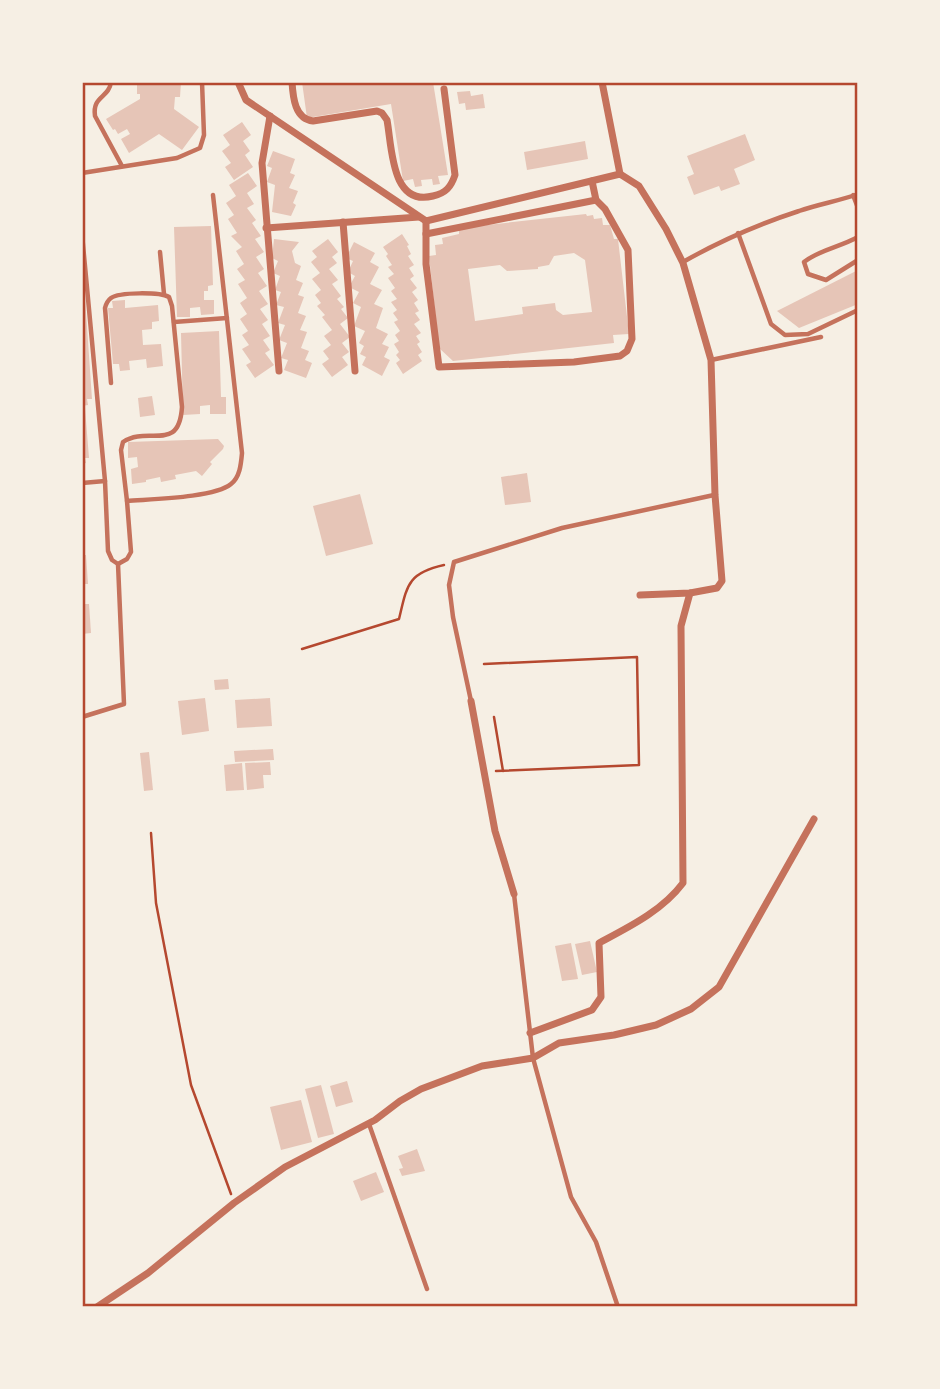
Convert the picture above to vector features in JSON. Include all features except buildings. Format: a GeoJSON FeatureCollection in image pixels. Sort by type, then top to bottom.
{"type":"FeatureCollection","features":[{"type":"Feature","properties":{"kind":"street"},"geometry":{"type":"LineString","coordinates":[[238,82],[246,100],[423,219],[439,367],[574,362],[620,356],[627,351],[632,339],[628,250],[605,209],[596,200],[592,181]]}},
{"type":"Feature","properties":{"kind":"street"},"geometry":{"type":"LineString","coordinates":[[292,82],[293,96],[300,115],[306,120],[377,111],[383,113],[387,120],[398,181],[408,193],[429,198],[444,193],[456,175],[444,86]]}},
{"type":"Feature","properties":{"kind":"street"},"geometry":{"type":"LineString","coordinates":[[602,82],[620,174]]}},
{"type":"Feature","properties":{"kind":"street"},"geometry":{"type":"LineString","coordinates":[[270,116],[262,163],[279,371]]}},
{"type":"Feature","properties":{"kind":"street"},"geometry":{"type":"LineString","coordinates":[[266,228],[423,219],[620,174],[639,186],[666,229],[682,263],[711,360],[715,495],[722,581],[717,588],[690,593],[640,595]]}},
{"type":"Feature","properties":{"kind":"street"},"geometry":{"type":"LineString","coordinates":[[426,234],[596,200]]}},
{"type":"Feature","properties":{"kind":"street"},"geometry":{"type":"LineString","coordinates":[[501,203],[506,218]]}},
{"type":"Feature","properties":{"kind":"street"},"geometry":{"type":"LineString","coordinates":[[343,222],[355,371]]}},
{"type":"Feature","properties":{"kind":"street"},"geometry":{"type":"LineString","coordinates":[[530,1033],[592,1010],[601,997],[599,943],[640,921],[676,892],[682,883],[681,626],[690,593]]}},
{"type":"Feature","properties":{"kind":"street"},"geometry":{"type":"LineString","coordinates":[[471,701],[495,831],[513,894]]}},
{"type":"Feature","properties":{"kind":"street"},"geometry":{"type":"LineString","coordinates":[[97,1307],[159,1265],[234,1203],[285,1167],[369,1123],[421,1089],[482,1066],[533,1058],[559,1043],[614,1035],[656,1025],[691,1009],[719,987],[814,819]]}},
{"type":"Feature","properties":{"kind":"lane"},"geometry":{"type":"LineString","coordinates":[[111,82],[110,88],[96,102],[95,117],[122,166]]}},
{"type":"Feature","properties":{"kind":"lane"},"geometry":{"type":"LineString","coordinates":[[82,173],[177,158],[200,148],[204,135],[202,82]]}},
{"type":"Feature","properties":{"kind":"lane"},"geometry":{"type":"LineString","coordinates":[[127,501],[214,492],[231,484],[241,466],[242,453],[213,195]]}},
{"type":"Feature","properties":{"kind":"lane"},"geometry":{"type":"LineString","coordinates":[[682,263],[738,233],[799,211],[855,195],[858,208]]}},
{"type":"Feature","properties":{"kind":"lane"},"geometry":{"type":"LineString","coordinates":[[738,233],[772,324],[785,335],[808,334],[858,310]]}},
{"type":"Feature","properties":{"kind":"lane"},"geometry":{"type":"LineString","coordinates":[[82,234],[105,481],[108,551],[112,560],[118,564]]}},
{"type":"Feature","properties":{"kind":"lane"},"geometry":{"type":"LineString","coordinates":[[858,237],[813,255],[804,262],[808,274],[826,280],[858,260]]}},
{"type":"Feature","properties":{"kind":"lane"},"geometry":{"type":"LineString","coordinates":[[160,252],[164,294]]}},
{"type":"Feature","properties":{"kind":"lane"},"geometry":{"type":"LineString","coordinates":[[111,383],[105,308],[107,302],[114,296],[164,294],[169,297],[174,322],[180,423],[176,431],[166,435],[129,438],[122,442],[131,552],[127,559],[118,564]]}},
{"type":"Feature","properties":{"kind":"lane"},"geometry":{"type":"LineString","coordinates":[[174,322],[227,318]]}},
{"type":"Feature","properties":{"kind":"lane"},"geometry":{"type":"LineString","coordinates":[[711,360],[821,337]]}},
{"type":"Feature","properties":{"kind":"lane"},"geometry":{"type":"LineString","coordinates":[[82,483],[105,481]]}},
{"type":"Feature","properties":{"kind":"lane"},"geometry":{"type":"LineString","coordinates":[[471,701],[450,596],[449,585],[454,562],[562,528],[715,495]]}},
{"type":"Feature","properties":{"kind":"lane"},"geometry":{"type":"LineString","coordinates":[[82,717],[124,704],[118,564]]}},
{"type":"Feature","properties":{"kind":"lane"},"geometry":{"type":"LineString","coordinates":[[513,894],[533,1058],[571,1197],[596,1242],[618,1307]]}},
{"type":"Feature","properties":{"kind":"lane"},"geometry":{"type":"LineString","coordinates":[[369,1123],[427,1289]]}},
{"type":"Feature","properties":{"kind":"path"},"geometry":{"type":"LineString","coordinates":[[302,649],[399,620],[409,583],[424,569],[454,562]]}},
{"type":"Feature","properties":{"kind":"path"},"geometry":{"type":"LineString","coordinates":[[484,664],[637,657],[639,765],[485,772]]}},
{"type":"Feature","properties":{"kind":"path"},"geometry":{"type":"LineString","coordinates":[[494,717],[503,771]]}},
{"type":"Feature","properties":{"kind":"path"},"geometry":{"type":"LineString","coordinates":[[151,833],[156,903],[191,1085],[234,1203]]}}]}
